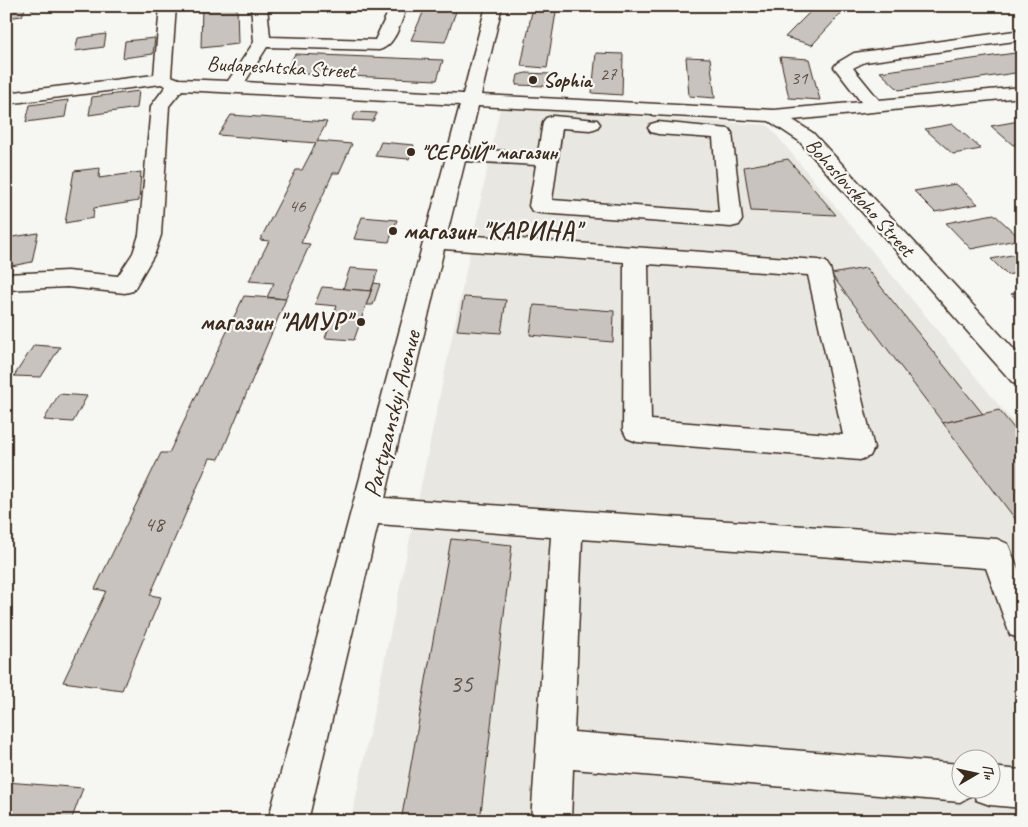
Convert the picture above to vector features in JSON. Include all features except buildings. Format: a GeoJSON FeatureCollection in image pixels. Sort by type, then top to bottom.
{"type":"FeatureCollection","features":[{"type":"Feature","properties":{"kind":"street"},"geometry":{"type":"LineString","coordinates":[[6,282],[66,279],[125,285],[144,253],[150,235],[160,106],[170,81],[168,6]]}},
{"type":"Feature","properties":{"kind":"street"},"geometry":{"type":"LineString","coordinates":[[233,88],[262,42],[258,6]]}},
{"type":"Feature","properties":{"kind":"street"},"geometry":{"type":"LineString","coordinates":[[262,42],[380,45],[384,41],[399,6]]}},
{"type":"Feature","properties":{"kind":"street","name":"Partyzanskyi Avenue"},"geometry":{"type":"LineString","coordinates":[[288,821],[436,242],[494,6]]}},
{"type":"Feature","properties":{"kind":"street"},"geometry":{"type":"LineString","coordinates":[[874,108],[842,67],[860,57],[1022,35]]}},
{"type":"Feature","properties":{"kind":"street","name":"Budapeshtska Street"},"geometry":{"type":"LineString","coordinates":[[6,99],[170,81],[233,88],[472,99]]}},
{"type":"Feature","properties":{"kind":"street"},"geometry":{"type":"LineString","coordinates":[[472,99],[774,116],[874,108],[1022,92]]}},
{"type":"Feature","properties":{"kind":"street","name":"Bohoslovskoho Street"},"geometry":{"type":"LineString","coordinates":[[774,116],[806,137],[1022,376]]}},
{"type":"Feature","properties":{"kind":"street"},"geometry":{"type":"LineString","coordinates":[[553,122],[722,133],[732,220],[540,206],[547,160],[553,122]]}},
{"type":"Feature","properties":{"kind":"street"},"geometry":{"type":"LineString","coordinates":[[458,154],[547,160]]}},
{"type":"Feature","properties":{"kind":"street"},"geometry":{"type":"LineString","coordinates":[[436,242],[636,255],[818,268],[860,448],[637,430],[636,255]]}},
{"type":"Feature","properties":{"kind":"street"},"geometry":{"type":"LineString","coordinates":[[367,510],[997,554],[1022,623]]}},
{"type":"Feature","properties":{"kind":"street"},"geometry":{"type":"LineString","coordinates":[[551,821],[567,524]]}},
{"type":"Feature","properties":{"kind":"street"},"geometry":{"type":"LineString","coordinates":[[555,749],[950,783]]}},
{"type":"Feature","properties":{"kind":"street"},"geometry":{"type":"LineString","coordinates":[[1000,787],[1022,789]]}},
{"type":"Feature","properties":{"kind":"shaded area"},"geometry":{"type":"Polygon","coordinates":[[[500,108],[768,125],[1022,433],[1022,821],[351,821],[500,108]]]}},
{"type":"Feature","properties":{"kind":"place","name":"Sophia"},"geometry":{"type":"Point","coordinates":[533,80]}},
{"type":"Feature","properties":{"kind":"place","name":"\"СЕРЫЙ\" магазин"},"geometry":{"type":"Point","coordinates":[411,152]}},
{"type":"Feature","properties":{"kind":"place","name":"магазин \"КАРИНА\""},"geometry":{"type":"Point","coordinates":[393,231]}},
{"type":"Feature","properties":{"kind":"place","name":"магазин \"АМУР\""},"geometry":{"type":"Point","coordinates":[361,322]}}]}
